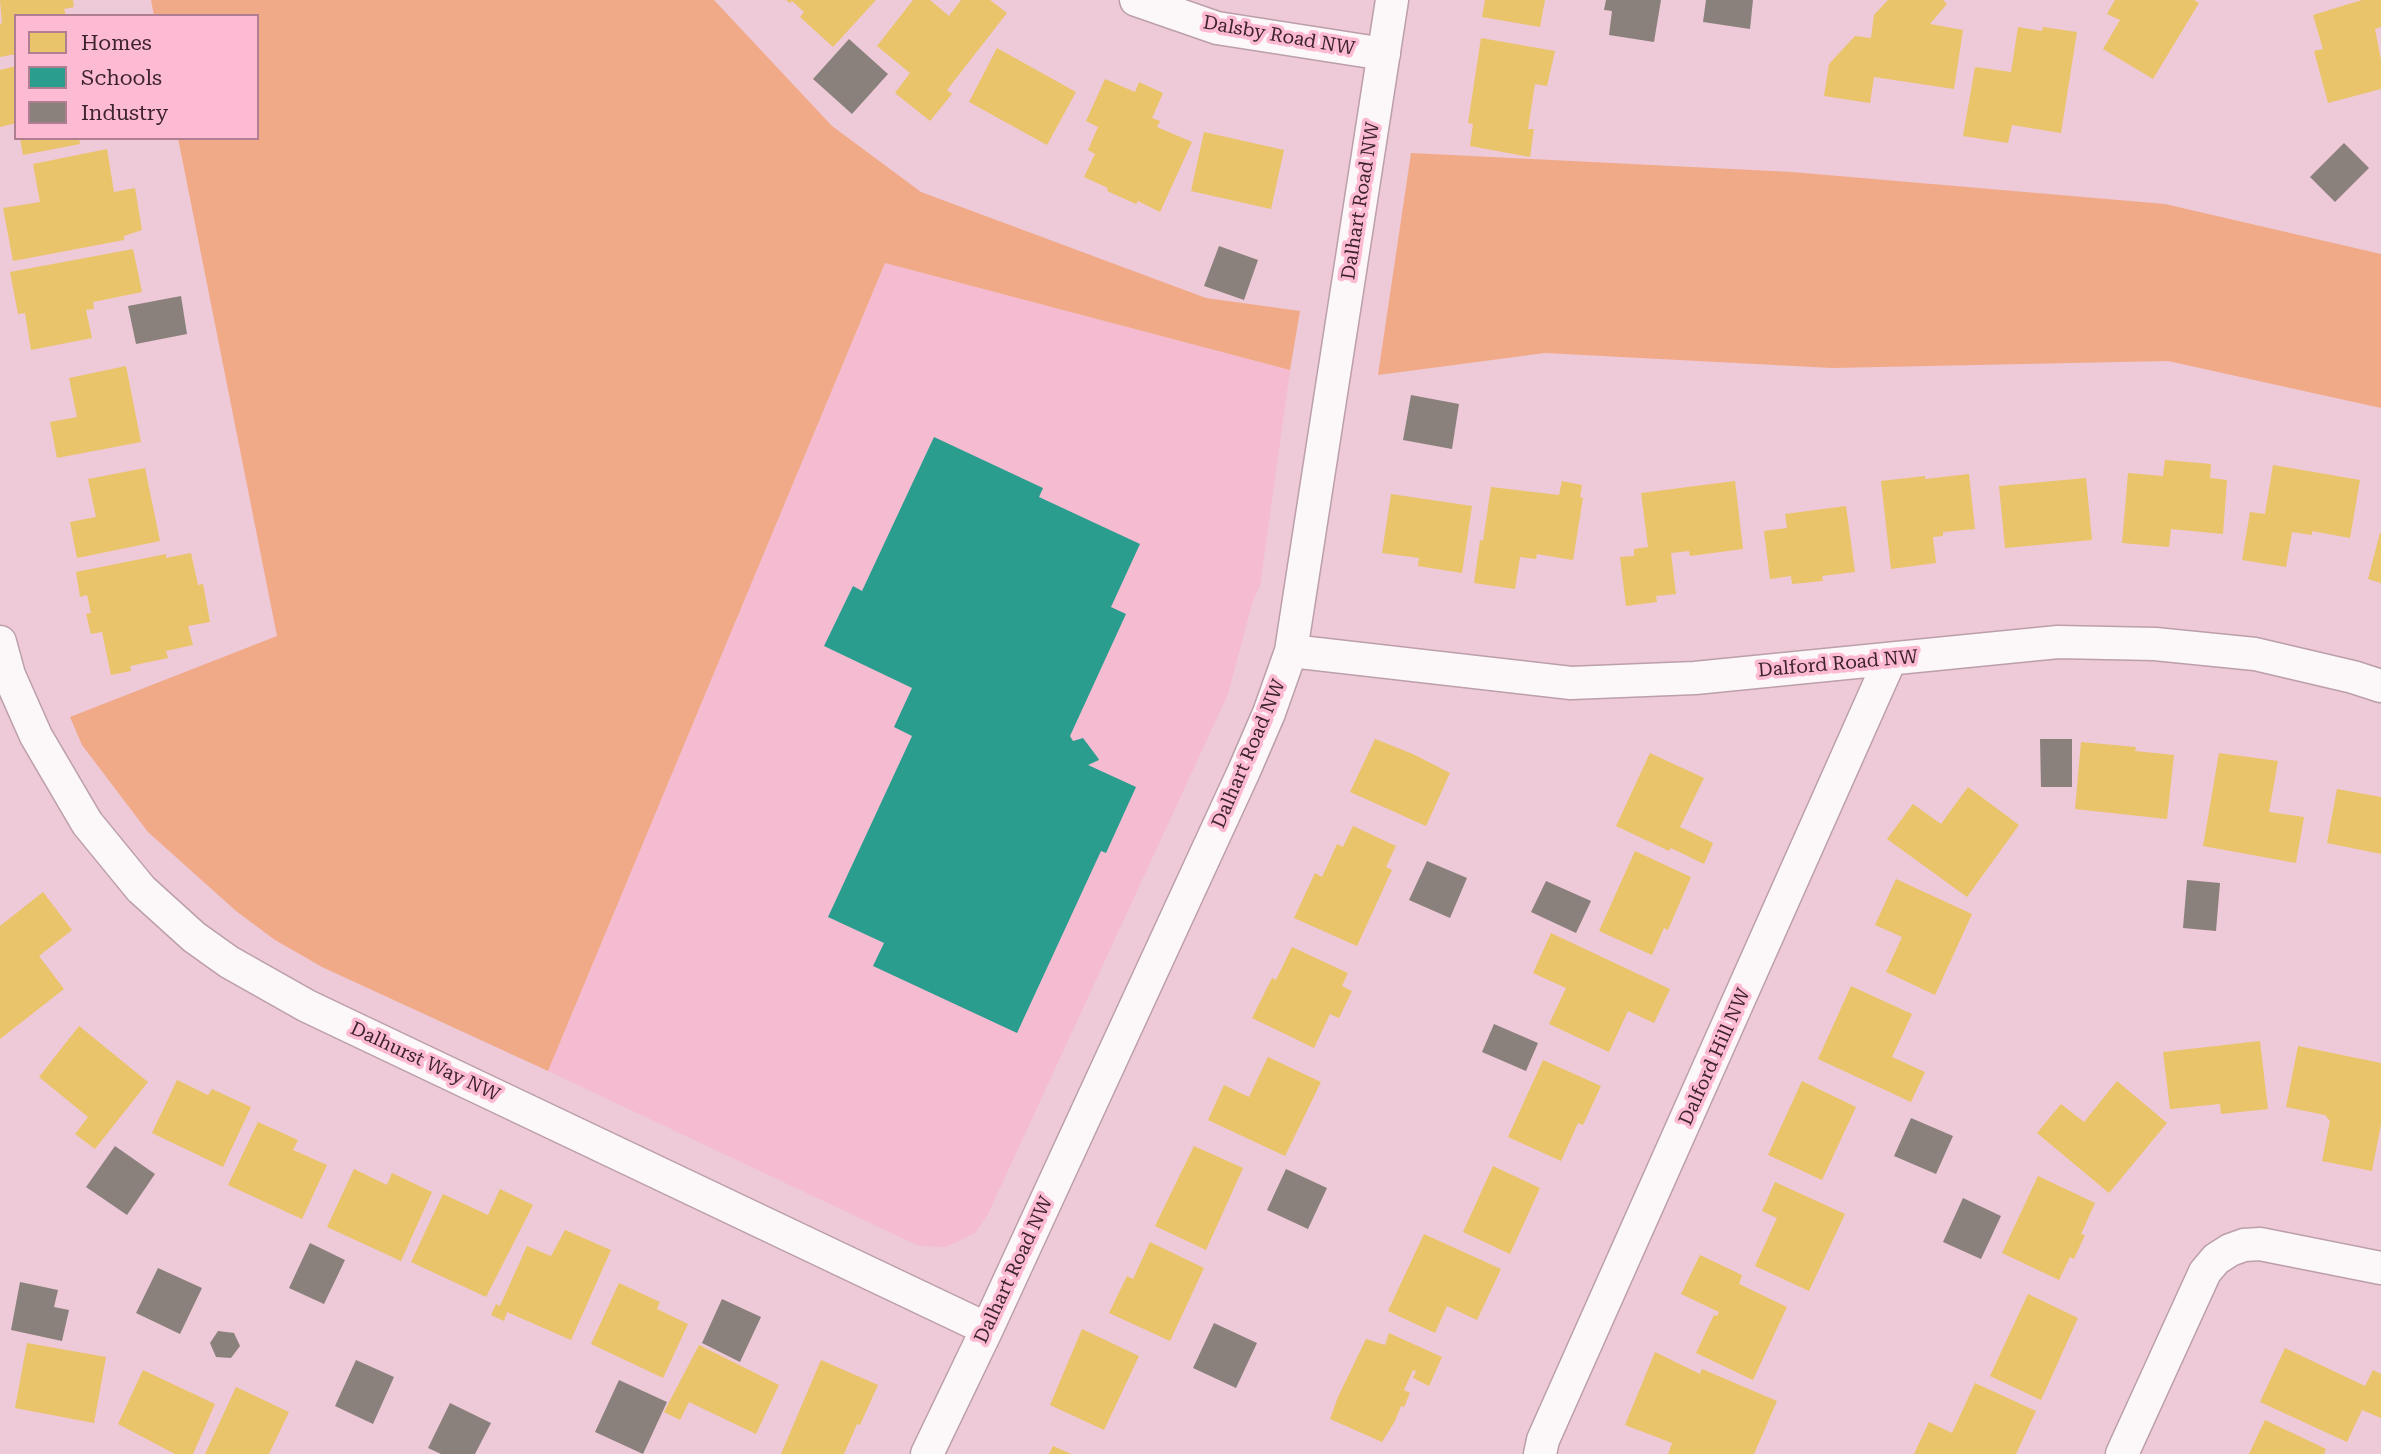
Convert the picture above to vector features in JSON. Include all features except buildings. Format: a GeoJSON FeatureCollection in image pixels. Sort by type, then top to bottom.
{"type":"FeatureCollection","features":[{"type":"Feature","properties":{"kind":"street","name":"Dalsby Road NW"},"geometry":{"type":"LineString","coordinates":[[1136,0],[1217,28],[1384,54]]}},
{"type":"Feature","properties":{"kind":"street","name":"Dalhart Road NW"},"geometry":{"type":"LineString","coordinates":[[927,1454],[1244,771],[1269,713],[1291,651],[1392,0]]}},
{"type":"Feature","properties":{"kind":"street","name":"Dalhurst Way NW"},"geometry":{"type":"LineString","coordinates":[[0,642],[9,675],[36,736],[88,823],[141,889],[194,937],[229,962],[307,1006],[987,1329]]}},
{"type":"Feature","properties":{"kind":"street","name":"Dalford Road NW"},"geometry":{"type":"LineString","coordinates":[[1291,651],[1571,683],[1695,678],[2058,642],[2155,644],[2255,654],[2381,686]]}},
{"type":"Feature","properties":{"kind":"street","name":"Dalford Hill NW"},"geometry":{"type":"LineString","coordinates":[[1540,1454],[1543,1440],[1890,660]]}},
{"type":"Feature","properties":{"kind":"street"},"geometry":{"type":"LineString","coordinates":[[2122,1454],[2205,1272],[2216,1259],[2244,1245],[2260,1244],[2381,1268]]}},
{"type":"Feature","properties":{"kind":"shaded area"},"geometry":{"type":"Polygon","coordinates":[[[151,0],[714,0],[832,126],[921,192],[1206,298],[1300,311],[1290,370],[885,263],[548,1071],[322,967],[275,940],[236,911],[148,832],[82,745],[70,717],[277,636],[178,140],[259,140],[259,14],[154,14],[151,0]]]}},
{"type":"Feature","properties":{"kind":"shaded area"},"geometry":{"type":"Polygon","coordinates":[[[1411,153],[1792,172],[2165,204],[2381,254],[2381,408],[2168,361],[1832,368],[1545,353],[1378,375],[1411,153]]]}},
{"type":"Feature","properties":{"kind":"shaded area"},"geometry":{"type":"Polygon","coordinates":[[[885,263],[1290,370],[1260,586],[1253,600],[1228,694],[987,1216],[975,1233],[946,1247],[919,1246],[548,1071],[885,263]]]}}]}
